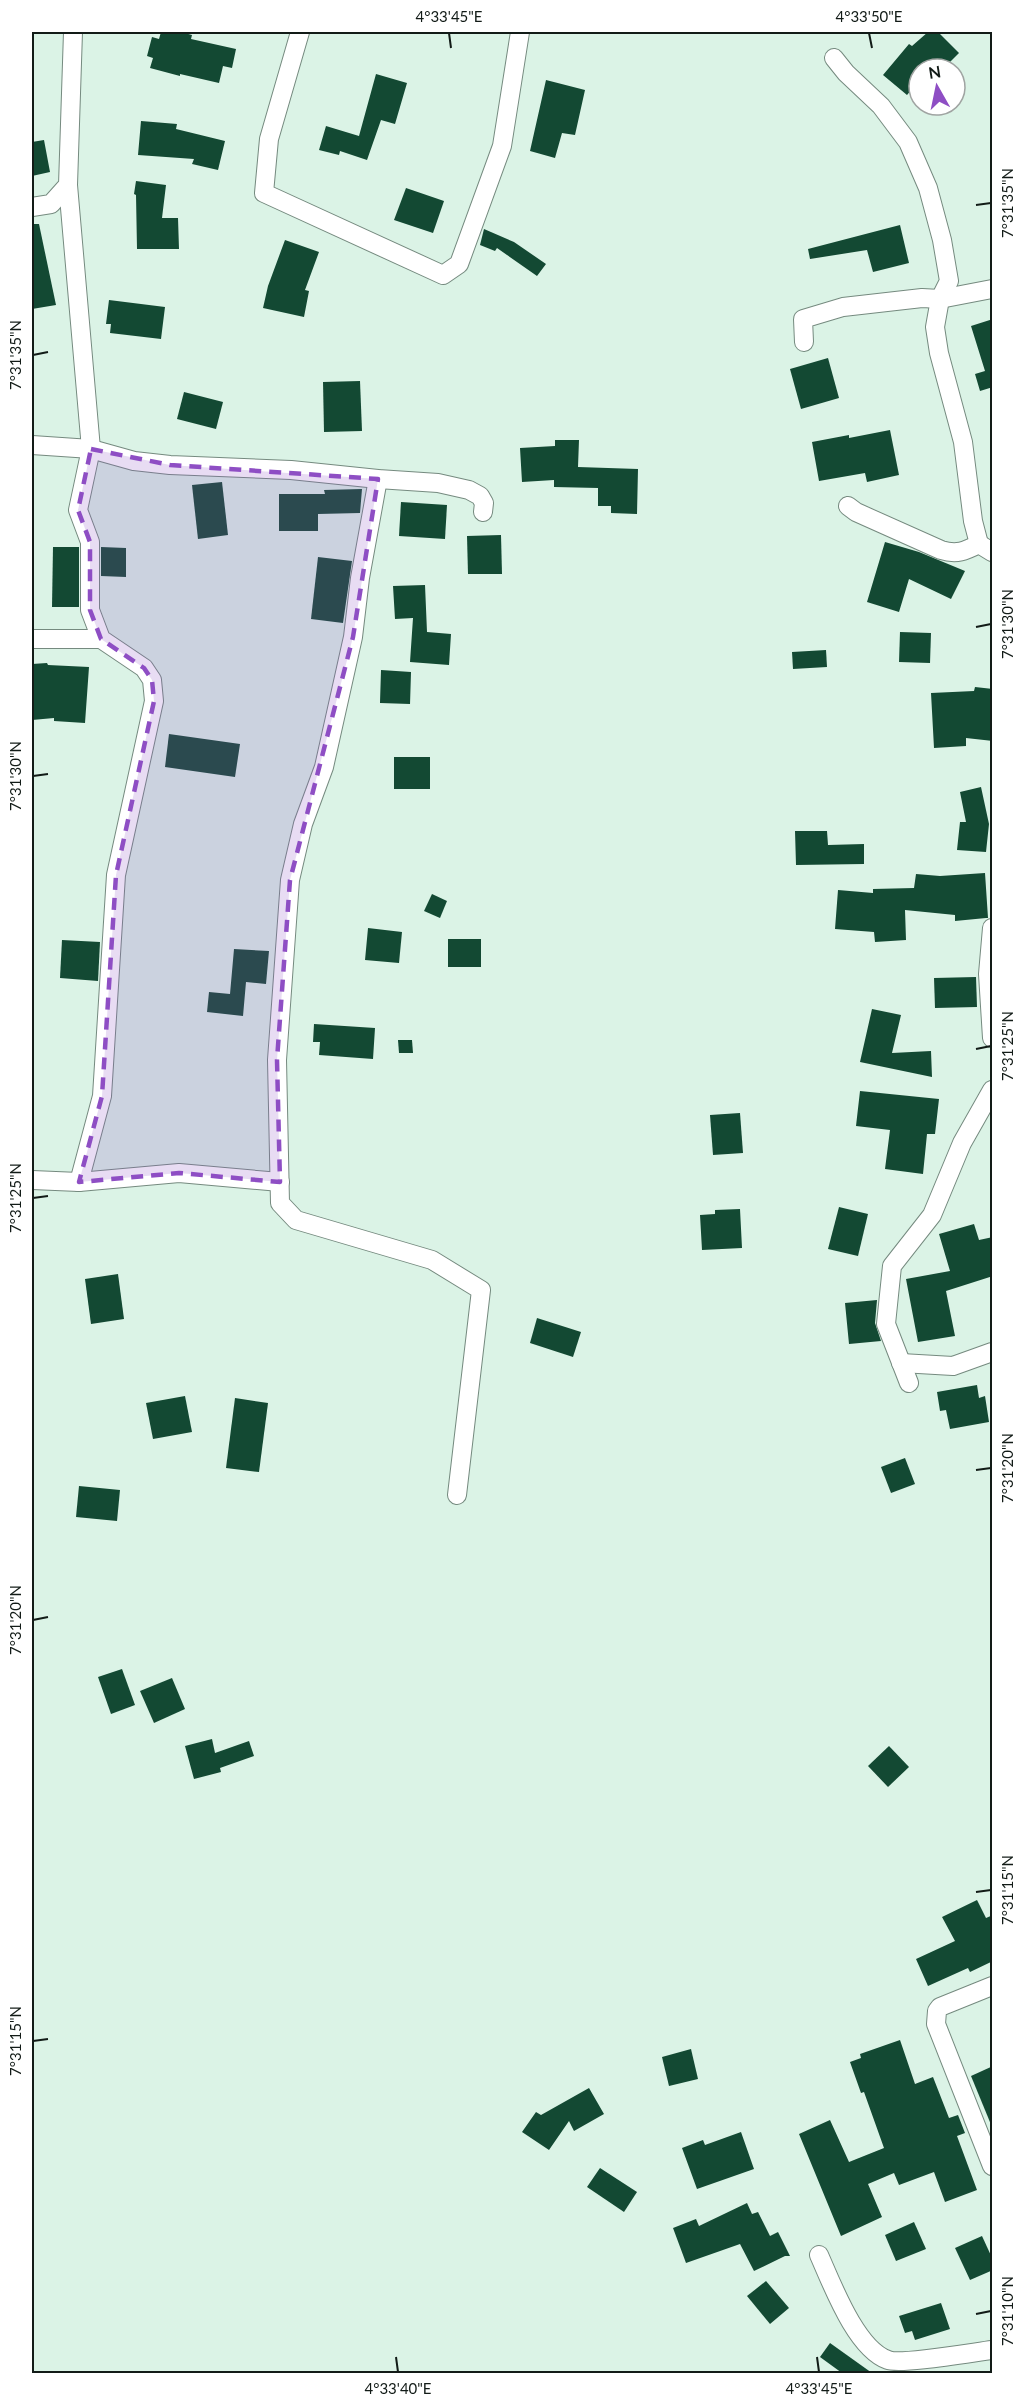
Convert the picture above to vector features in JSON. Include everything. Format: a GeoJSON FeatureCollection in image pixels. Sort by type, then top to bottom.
{"type":"FeatureCollection","features":[{"type":"Feature","properties":{"kind":"street"},"geometry":{"type":"LineString","coordinates":[[73,32],[68,185],[91,449],[78,510],[90,542],[90,610],[101,639]]}},
{"type":"Feature","properties":{"kind":"street"},"geometry":{"type":"LineString","coordinates":[[300,32],[269,140],[264,193],[443,275],[459,264],[502,146],[520,32]]}},
{"type":"Feature","properties":{"kind":"street"},"geometry":{"type":"LineString","coordinates":[[834,58],[888,115],[908,142],[928,188],[942,240],[949,281],[940,299],[935,327],[939,352],[963,442],[973,521],[986,548],[954,554],[947,552],[856,512],[848,506]]}},
{"type":"Feature","properties":{"kind":"street"},"geometry":{"type":"LineString","coordinates":[[32,207],[51,204],[68,185]]}},
{"type":"Feature","properties":{"kind":"street"},"geometry":{"type":"LineString","coordinates":[[804,342],[803,319],[843,307],[922,298],[940,299],[993,289]]}},
{"type":"Feature","properties":{"kind":"street"},"geometry":{"type":"LineString","coordinates":[[32,445],[91,449],[134,461],[170,465],[291,470],[438,483],[469,490],[480,496],[484,503],[483,512]]}},
{"type":"Feature","properties":{"kind":"street"},"geometry":{"type":"LineString","coordinates":[[378,479],[360,578],[353,637],[324,767],[303,825],[290,880],[277,1060],[280,1203],[296,1220],[432,1260],[481,1290],[457,1494]]}},
{"type":"Feature","properties":{"kind":"street"},"geometry":{"type":"LineString","coordinates":[[32,639],[101,639],[144,668],[152,680],[153,701],[116,874],[102,1096],[79,1182]]}},
{"type":"Feature","properties":{"kind":"street"},"geometry":{"type":"LineString","coordinates":[[993,928],[988,974],[993,1038]]}},
{"type":"Feature","properties":{"kind":"street"},"geometry":{"type":"LineString","coordinates":[[909,1383],[886,1324],[892,1266],[932,1215],[962,1143],[993,1089]]}},
{"type":"Feature","properties":{"kind":"street"},"geometry":{"type":"LineString","coordinates":[[32,1180],[79,1182],[179,1173],[280,1182]]}},
{"type":"Feature","properties":{"kind":"street"},"geometry":{"type":"LineString","coordinates":[[901,1364],[953,1366],[993,1352]]}},
{"type":"Feature","properties":{"kind":"street"},"geometry":{"type":"LineString","coordinates":[[993,1986],[940,2007],[937,2011],[936,2024],[993,2166]]}},
{"type":"Feature","properties":{"kind":"street"},"geometry":{"type":"LineString","coordinates":[[819,2255],[849,2321],[873,2350],[889,2361],[993,2350]]}},
{"type":"Feature","properties":{"kind":"highlighted area"},"geometry":{"type":"Polygon","coordinates":[[[91,449],[170,465],[378,479],[353,637],[290,880],[277,1060],[280,1182],[179,1173],[79,1182],[102,1096],[116,875],[154,701],[152,680],[144,668],[101,639],[90,610],[90,542],[78,510],[91,449]]]}},
{"type":"Feature","properties":{"kind":"building"},"geometry":{"type":"Polygon","coordinates":[[[161,32],[181,32],[192,35],[191,39],[236,49],[232,68],[223,66],[219,83],[150,68],[153,58],[147,56],[152,37],[159,39],[161,32]]]}},
{"type":"Feature","properties":{"kind":"building"},"geometry":{"type":"Polygon","coordinates":[[[928,32],[938,32],[959,53],[955,57],[907,57],[907,95],[883,75],[909,44],[912,46],[928,32]]]}},
{"type":"Feature","properties":{"kind":"building"},"geometry":{"type":"Polygon","coordinates":[[[376,74],[407,83],[395,124],[381,120],[367,160],[340,151],[339,155],[319,150],[326,126],[359,136],[376,74]]]}},
{"type":"Feature","properties":{"kind":"building"},"geometry":{"type":"Polygon","coordinates":[[[546,80],[585,90],[575,135],[562,133],[555,158],[530,151],[546,80]]]}},
{"type":"Feature","properties":{"kind":"building"},"geometry":{"type":"Polygon","coordinates":[[[141,121],[177,124],[176,129],[225,141],[218,170],[192,164],[194,159],[138,155],[141,121]]]}},
{"type":"Feature","properties":{"kind":"building"},"geometry":{"type":"Polygon","coordinates":[[[44,140],[50,172],[32,176],[32,142],[44,140]]]}},
{"type":"Feature","properties":{"kind":"building"},"geometry":{"type":"Polygon","coordinates":[[[136,181],[166,185],[162,218],[178,218],[179,249],[137,249],[136,195],[134,194],[136,181]]]}},
{"type":"Feature","properties":{"kind":"building"},"geometry":{"type":"Polygon","coordinates":[[[406,188],[444,201],[433,233],[394,220],[406,188]]]}},
{"type":"Feature","properties":{"kind":"building"},"geometry":{"type":"Polygon","coordinates":[[[32,224],[39,224],[56,305],[32,309],[32,224]]]}},
{"type":"Feature","properties":{"kind":"building"},"geometry":{"type":"Polygon","coordinates":[[[900,225],[909,263],[873,272],[867,250],[810,259],[808,249],[900,225]]]}},
{"type":"Feature","properties":{"kind":"building"},"geometry":{"type":"Polygon","coordinates":[[[484,229],[514,242],[546,264],[537,276],[497,248],[495,251],[480,245],[484,229]]]}},
{"type":"Feature","properties":{"kind":"building"},"geometry":{"type":"Polygon","coordinates":[[[285,240],[319,252],[305,290],[309,291],[304,317],[263,308],[268,286],[285,240]]]}},
{"type":"Feature","properties":{"kind":"building"},"geometry":{"type":"Polygon","coordinates":[[[109,300],[165,307],[161,339],[110,333],[111,324],[106,324],[109,300]]]}},
{"type":"Feature","properties":{"kind":"building"},"geometry":{"type":"Polygon","coordinates":[[[993,319],[993,387],[980,391],[975,374],[985,371],[971,326],[993,319]]]}},
{"type":"Feature","properties":{"kind":"building"},"geometry":{"type":"Polygon","coordinates":[[[828,358],[839,398],[801,409],[790,369],[828,358]]]}},
{"type":"Feature","properties":{"kind":"building"},"geometry":{"type":"Polygon","coordinates":[[[360,381],[362,431],[324,432],[323,382],[360,381]]]}},
{"type":"Feature","properties":{"kind":"building"},"geometry":{"type":"Polygon","coordinates":[[[184,392],[223,402],[216,429],[177,419],[184,392]]]}},
{"type":"Feature","properties":{"kind":"building"},"geometry":{"type":"Polygon","coordinates":[[[890,430],[899,475],[867,482],[865,473],[819,481],[812,442],[890,430]]]}},
{"type":"Feature","properties":{"kind":"building"},"geometry":{"type":"Polygon","coordinates":[[[555,440],[579,440],[578,467],[638,469],[637,514],[611,513],[611,506],[598,506],[598,488],[554,487],[554,480],[522,482],[520,448],[555,446],[555,440]]]}},
{"type":"Feature","properties":{"kind":"building"},"geometry":{"type":"Polygon","coordinates":[[[222,482],[228,535],[198,539],[192,485],[222,482]]]}},
{"type":"Feature","properties":{"kind":"building"},"geometry":{"type":"Polygon","coordinates":[[[362,489],[360,513],[318,514],[318,531],[279,531],[279,494],[325,494],[324,490],[362,489]]]}},
{"type":"Feature","properties":{"kind":"building"},"geometry":{"type":"Polygon","coordinates":[[[401,502],[447,505],[445,539],[399,536],[401,502]]]}},
{"type":"Feature","properties":{"kind":"building"},"geometry":{"type":"Polygon","coordinates":[[[501,535],[502,574],[468,574],[467,536],[501,535]]]}},
{"type":"Feature","properties":{"kind":"building"},"geometry":{"type":"Polygon","coordinates":[[[885,542],[919,552],[965,571],[951,599],[909,579],[899,612],[867,602],[885,542]]]}},
{"type":"Feature","properties":{"kind":"building"},"geometry":{"type":"Polygon","coordinates":[[[53,547],[79,547],[79,607],[52,607],[53,547]]]}},
{"type":"Feature","properties":{"kind":"building"},"geometry":{"type":"Polygon","coordinates":[[[101,547],[126,548],[126,577],[101,576],[101,547]]]}},
{"type":"Feature","properties":{"kind":"building"},"geometry":{"type":"Polygon","coordinates":[[[318,557],[352,561],[343,623],[311,619],[318,557]]]}},
{"type":"Feature","properties":{"kind":"building"},"geometry":{"type":"Polygon","coordinates":[[[425,585],[427,632],[451,634],[449,665],[410,662],[413,618],[395,619],[393,586],[425,585]]]}},
{"type":"Feature","properties":{"kind":"building"},"geometry":{"type":"Polygon","coordinates":[[[900,632],[931,633],[930,663],[899,662],[900,632]]]}},
{"type":"Feature","properties":{"kind":"building"},"geometry":{"type":"Polygon","coordinates":[[[826,650],[827,667],[793,669],[792,652],[826,650]]]}},
{"type":"Feature","properties":{"kind":"building"},"geometry":{"type":"Polygon","coordinates":[[[47,663],[48,665],[89,667],[85,723],[54,721],[54,718],[32,720],[32,664],[47,663]]]}},
{"type":"Feature","properties":{"kind":"building"},"geometry":{"type":"Polygon","coordinates":[[[381,670],[411,672],[410,704],[380,703],[381,670]]]}},
{"type":"Feature","properties":{"kind":"building"},"geometry":{"type":"Polygon","coordinates":[[[975,687],[993,689],[993,741],[966,738],[966,746],[934,748],[931,693],[974,691],[975,687]]]}},
{"type":"Feature","properties":{"kind":"building"},"geometry":{"type":"Polygon","coordinates":[[[169,734],[240,744],[235,777],[165,767],[169,734]]]}},
{"type":"Feature","properties":{"kind":"building"},"geometry":{"type":"Polygon","coordinates":[[[394,757],[430,757],[430,789],[394,789],[394,757]]]}},
{"type":"Feature","properties":{"kind":"building"},"geometry":{"type":"Polygon","coordinates":[[[981,787],[989,824],[986,852],[957,850],[960,822],[966,822],[960,792],[981,787]]]}},
{"type":"Feature","properties":{"kind":"building"},"geometry":{"type":"Polygon","coordinates":[[[795,831],[827,831],[828,845],[864,844],[864,864],[796,865],[795,831]]]}},
{"type":"Feature","properties":{"kind":"building"},"geometry":{"type":"Polygon","coordinates":[[[985,873],[988,918],[955,921],[955,915],[905,910],[906,940],[875,942],[874,932],[835,929],[838,890],[873,893],[873,889],[914,888],[916,874],[940,876],[985,873]]]}},
{"type":"Feature","properties":{"kind":"building"},"geometry":{"type":"Polygon","coordinates":[[[432,894],[447,901],[440,918],[424,911],[432,894]]]}},
{"type":"Feature","properties":{"kind":"building"},"geometry":{"type":"Polygon","coordinates":[[[368,928],[402,932],[399,963],[365,960],[368,928]]]}},
{"type":"Feature","properties":{"kind":"building"},"geometry":{"type":"Polygon","coordinates":[[[448,939],[481,939],[481,967],[448,967],[448,939]]]}},
{"type":"Feature","properties":{"kind":"building"},"geometry":{"type":"Polygon","coordinates":[[[62,940],[100,942],[98,981],[60,978],[62,940]]]}},
{"type":"Feature","properties":{"kind":"building"},"geometry":{"type":"Polygon","coordinates":[[[234,949],[269,951],[266,984],[246,982],[243,1016],[207,1012],[209,992],[230,994],[234,949]]]}},
{"type":"Feature","properties":{"kind":"building"},"geometry":{"type":"Polygon","coordinates":[[[976,977],[977,1007],[935,1008],[934,978],[976,977]]]}},
{"type":"Feature","properties":{"kind":"building"},"geometry":{"type":"Polygon","coordinates":[[[872,1009],[901,1015],[892,1053],[931,1051],[932,1077],[860,1062],[872,1009]]]}},
{"type":"Feature","properties":{"kind":"building"},"geometry":{"type":"Polygon","coordinates":[[[314,1024],[375,1028],[373,1059],[319,1055],[320,1042],[313,1042],[314,1024]]]}},
{"type":"Feature","properties":{"kind":"building"},"geometry":{"type":"Polygon","coordinates":[[[398,1040],[412,1040],[413,1053],[399,1053],[398,1040]]]}},
{"type":"Feature","properties":{"kind":"building"},"geometry":{"type":"Polygon","coordinates":[[[860,1091],[939,1099],[935,1134],[927,1134],[923,1174],[885,1169],[890,1130],[856,1126],[860,1091]]]}},
{"type":"Feature","properties":{"kind":"building"},"geometry":{"type":"Polygon","coordinates":[[[740,1113],[743,1153],[713,1155],[710,1115],[740,1113]]]}},
{"type":"Feature","properties":{"kind":"building"},"geometry":{"type":"Polygon","coordinates":[[[839,1207],[868,1214],[858,1256],[828,1249],[839,1207]]]}},
{"type":"Feature","properties":{"kind":"building"},"geometry":{"type":"Polygon","coordinates":[[[740,1209],[742,1248],[702,1250],[700,1215],[715,1214],[715,1210],[740,1209]]]}},
{"type":"Feature","properties":{"kind":"building"},"geometry":{"type":"Polygon","coordinates":[[[974,1224],[979,1240],[993,1237],[993,1276],[946,1291],[955,1336],[918,1342],[906,1279],[950,1271],[939,1234],[974,1224]]]}},
{"type":"Feature","properties":{"kind":"building"},"geometry":{"type":"Polygon","coordinates":[[[118,1274],[124,1319],[91,1324],[85,1279],[118,1274]]]}},
{"type":"Feature","properties":{"kind":"building"},"geometry":{"type":"Polygon","coordinates":[[[877,1300],[875,1323],[881,1341],[849,1344],[845,1303],[877,1300]]]}},
{"type":"Feature","properties":{"kind":"building"},"geometry":{"type":"Polygon","coordinates":[[[537,1318],[581,1332],[573,1357],[530,1343],[537,1318]]]}},
{"type":"Feature","properties":{"kind":"building"},"geometry":{"type":"Polygon","coordinates":[[[977,1385],[979,1398],[985,1396],[989,1422],[950,1429],[946,1410],[940,1411],[937,1392],[977,1385]]]}},
{"type":"Feature","properties":{"kind":"building"},"geometry":{"type":"Polygon","coordinates":[[[185,1396],[192,1432],[153,1439],[146,1403],[185,1396]]]}},
{"type":"Feature","properties":{"kind":"building"},"geometry":{"type":"Polygon","coordinates":[[[235,1398],[268,1403],[259,1472],[226,1468],[235,1398]]]}},
{"type":"Feature","properties":{"kind":"building"},"geometry":{"type":"Polygon","coordinates":[[[905,1458],[915,1484],[891,1493],[881,1467],[905,1458]]]}},
{"type":"Feature","properties":{"kind":"building"},"geometry":{"type":"Polygon","coordinates":[[[79,1486],[120,1490],[117,1521],[76,1517],[79,1486]]]}},
{"type":"Feature","properties":{"kind":"building"},"geometry":{"type":"Polygon","coordinates":[[[122,1669],[135,1705],[111,1714],[98,1677],[122,1669]]]}},
{"type":"Feature","properties":{"kind":"building"},"geometry":{"type":"Polygon","coordinates":[[[172,1678],[185,1709],[154,1723],[140,1691],[172,1678]]]}},
{"type":"Feature","properties":{"kind":"building"},"geometry":{"type":"Polygon","coordinates":[[[212,1739],[215,1753],[249,1741],[254,1756],[220,1768],[221,1772],[194,1779],[185,1746],[212,1739]]]}},
{"type":"Feature","properties":{"kind":"building"},"geometry":{"type":"Polygon","coordinates":[[[889,1746],[909,1767],[888,1787],[868,1766],[889,1746]]]}},
{"type":"Feature","properties":{"kind":"building"},"geometry":{"type":"Polygon","coordinates":[[[977,1900],[986,1918],[993,1915],[993,1961],[970,1972],[968,1968],[928,1986],[916,1959],[955,1941],[942,1917],[977,1900]]]}},
{"type":"Feature","properties":{"kind":"building"},"geometry":{"type":"Polygon","coordinates":[[[900,2040],[915,2084],[933,2077],[949,2118],[958,2115],[965,2133],[957,2136],[977,2190],[945,2202],[934,2172],[899,2185],[894,2173],[868,2184],[882,2217],[841,2236],[799,2134],[830,2120],[849,2162],[884,2148],[864,2092],[861,2093],[850,2062],[861,2058],[860,2054],[900,2040]]]}},
{"type":"Feature","properties":{"kind":"building"},"geometry":{"type":"Polygon","coordinates":[[[691,2049],[698,2079],[669,2086],[662,2057],[691,2049]]]}},
{"type":"Feature","properties":{"kind":"building"},"geometry":{"type":"Polygon","coordinates":[[[993,2066],[993,2127],[992,2127],[971,2076],[993,2066]]]}},
{"type":"Feature","properties":{"kind":"building"},"geometry":{"type":"Polygon","coordinates":[[[589,2088],[604,2114],[574,2131],[569,2121],[549,2150],[522,2132],[536,2112],[541,2115],[589,2088]]]}},
{"type":"Feature","properties":{"kind":"building"},"geometry":{"type":"Polygon","coordinates":[[[741,2132],[754,2169],[697,2189],[682,2148],[703,2140],[705,2145],[741,2132]]]}},
{"type":"Feature","properties":{"kind":"building"},"geometry":{"type":"Polygon","coordinates":[[[600,2168],[637,2192],[624,2212],[587,2187],[600,2168]]]}},
{"type":"Feature","properties":{"kind":"building"},"geometry":{"type":"Polygon","coordinates":[[[747,2203],[752,2214],[758,2212],[770,2236],[778,2232],[790,2256],[785,2256],[754,2271],[740,2244],[686,2263],[673,2228],[696,2219],[699,2226],[747,2203]]]}},
{"type":"Feature","properties":{"kind":"building"},"geometry":{"type":"Polygon","coordinates":[[[914,2222],[926,2249],[896,2261],[885,2235],[914,2222]]]}},
{"type":"Feature","properties":{"kind":"building"},"geometry":{"type":"Polygon","coordinates":[[[982,2236],[993,2260],[993,2270],[970,2280],[955,2248],[982,2236]]]}},
{"type":"Feature","properties":{"kind":"building"},"geometry":{"type":"Polygon","coordinates":[[[766,2281],[789,2308],[770,2324],[747,2296],[766,2281]]]}},
{"type":"Feature","properties":{"kind":"building"},"geometry":{"type":"Polygon","coordinates":[[[941,2303],[950,2329],[915,2340],[912,2331],[905,2333],[899,2316],[941,2303]]]}},
{"type":"Feature","properties":{"kind":"building"},"geometry":{"type":"Polygon","coordinates":[[[830,2343],[872,2373],[842,2373],[820,2357],[830,2343]]]}}]}
